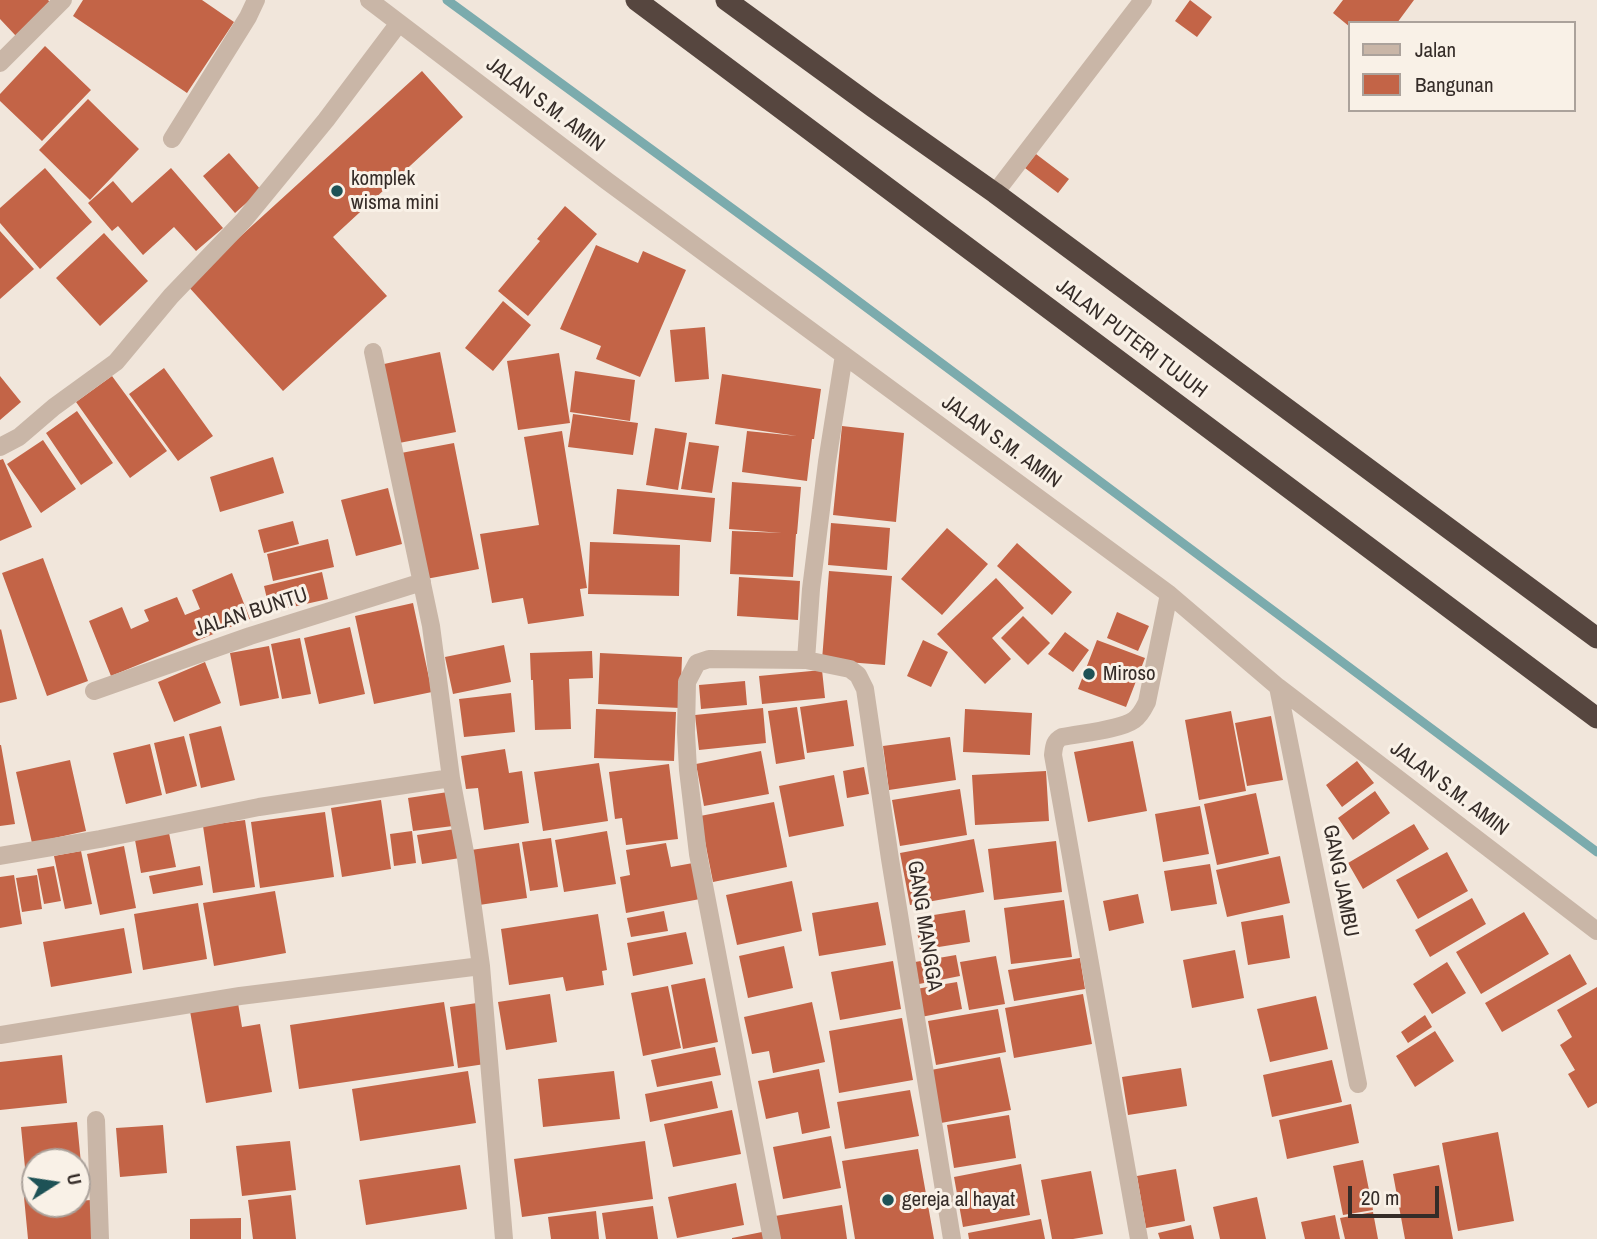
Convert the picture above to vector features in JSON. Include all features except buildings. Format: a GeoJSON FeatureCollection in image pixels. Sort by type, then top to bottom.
{"type":"FeatureCollection","features":[{"type":"Feature","properties":{"kind":"highway","name":"JALAN PUTERI TUJUH"},"geometry":{"type":"LineString","coordinates":[[636,0],[1597,718]]}},
{"type":"Feature","properties":{"kind":"highway","name":"JALAN PUTERI TUJUH"},"geometry":{"type":"LineString","coordinates":[[726,0],[995,193],[1597,638]]}},
{"type":"Feature","properties":{"kind":"street"},"geometry":{"type":"LineString","coordinates":[[0,63],[63,0]]}},
{"type":"Feature","properties":{"kind":"street"},"geometry":{"type":"LineString","coordinates":[[172,139],[256,0]]}},
{"type":"Feature","properties":{"kind":"street","name":"JALAN S.M. AMIN"},"geometry":{"type":"LineString","coordinates":[[369,0],[607,181],[1169,594],[1278,687],[1597,931]]}},
{"type":"Feature","properties":{"kind":"street"},"geometry":{"type":"LineString","coordinates":[[995,193],[1143,0]]}},
{"type":"Feature","properties":{"kind":"street"},"geometry":{"type":"LineString","coordinates":[[0,447],[19,437],[54,407],[116,362],[172,296],[244,220],[326,120],[399,23]]}},
{"type":"Feature","properties":{"kind":"street"},"geometry":{"type":"LineString","coordinates":[[373,352],[422,582],[451,778],[466,858],[481,966],[504,1239]]}},
{"type":"Feature","properties":{"kind":"street"},"geometry":{"type":"LineString","coordinates":[[806,660],[811,589],[844,355]]}},
{"type":"Feature","properties":{"kind":"street","name":"JALAN BUNTU"},"geometry":{"type":"LineString","coordinates":[[94,691],[250,636],[422,582]]}},
{"type":"Feature","properties":{"kind":"street"},"geometry":{"type":"LineString","coordinates":[[1139,1239],[1054,749],[1055,743],[1062,737],[1123,725],[1141,714],[1147,702],[1169,594]]}},
{"type":"Feature","properties":{"kind":"street","name":"GANG MANGGA"},"geometry":{"type":"LineString","coordinates":[[772,1239],[698,854],[688,770],[687,682],[696,663],[709,659],[806,660],[850,669],[858,675],[865,689],[952,1239]]}},
{"type":"Feature","properties":{"kind":"street","name":"GANG JAMBU"},"geometry":{"type":"LineString","coordinates":[[1278,687],[1358,1084]]}},
{"type":"Feature","properties":{"kind":"street"},"geometry":{"type":"LineString","coordinates":[[0,856],[258,807],[451,778]]}},
{"type":"Feature","properties":{"kind":"street"},"geometry":{"type":"LineString","coordinates":[[0,1035],[240,996],[481,966]]}},
{"type":"Feature","properties":{"kind":"street"},"geometry":{"type":"LineString","coordinates":[[96,1120],[100,1239]]}},
{"type":"Feature","properties":{"kind":"waterway"},"geometry":{"type":"LineString","coordinates":[[447,0],[819,272],[1597,852]]}},
{"type":"Feature","properties":{"kind":"place","name":"komplek wisma mini"},"geometry":{"type":"Point","coordinates":[337,191]}},
{"type":"Feature","properties":{"kind":"place","name":"Miroso"},"geometry":{"type":"Point","coordinates":[1089,674]}},
{"type":"Feature","properties":{"kind":"place","name":"gereja al hayat"},"geometry":{"type":"Point","coordinates":[888,1200]}}]}
